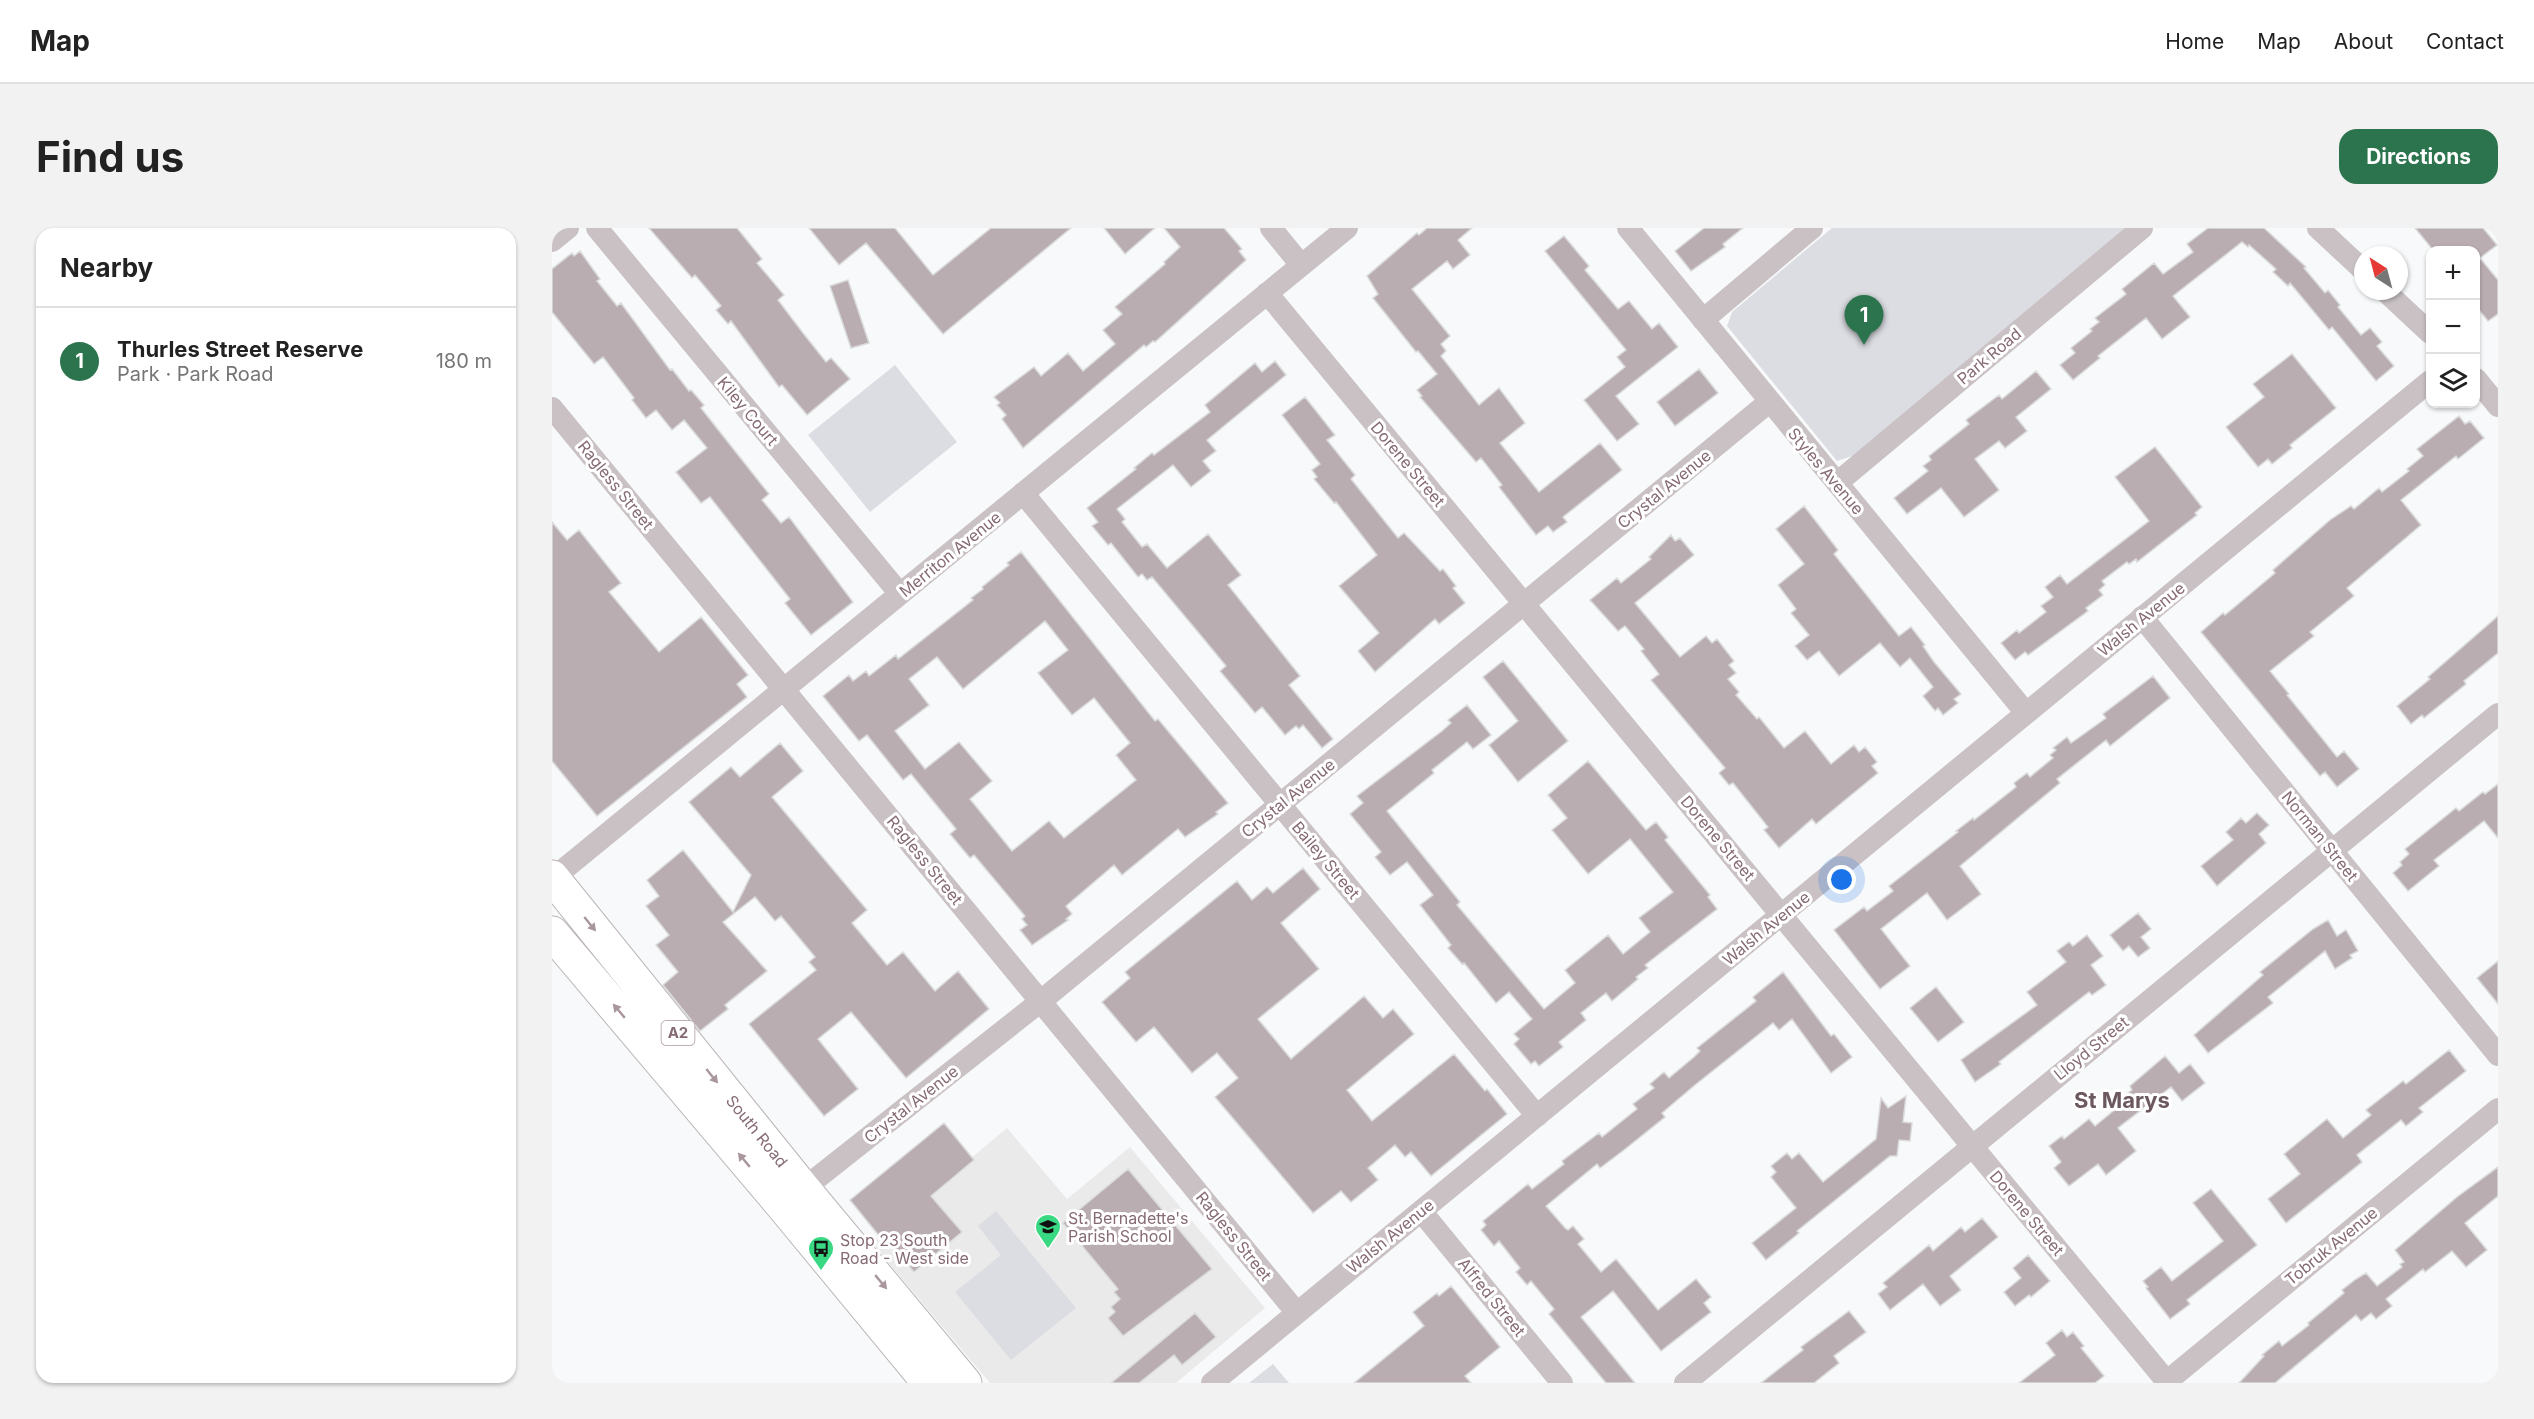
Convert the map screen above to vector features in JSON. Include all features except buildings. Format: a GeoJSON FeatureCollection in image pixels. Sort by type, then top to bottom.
{"type":"FeatureCollection","features":[{"type":"Feature","properties":{"kind":"highway","name":"South Road"},"geometry":{"type":"LineString","coordinates":[[552,878],[793,1197],[928,1383]]}},
{"type":"Feature","properties":{"kind":"highway","name":"South Road"},"geometry":{"type":"LineString","coordinates":[[552,933],[965,1383]]}},
{"type":"Feature","properties":{"kind":"street"},"geometry":{"type":"LineString","coordinates":[[552,241],[568,228]]}},
{"type":"Feature","properties":{"kind":"street","name":"Kiley Court"},"geometry":{"type":"LineString","coordinates":[[597,228],[900,594]]}},
{"type":"Feature","properties":{"kind":"street"},"geometry":{"type":"LineString","coordinates":[[1270,228],[1301,265]]}},
{"type":"Feature","properties":{"kind":"street","name":"Merriton Avenue"},"geometry":{"type":"LineString","coordinates":[[552,878],[1347,228]]}},
{"type":"Feature","properties":{"kind":"street","name":"Styles Avenue"},"geometry":{"type":"LineString","coordinates":[[1628,228],[2026,713]]}},
{"type":"Feature","properties":{"kind":"street"},"geometry":{"type":"LineString","coordinates":[[1703,320],[1812,228]]}},
{"type":"Feature","properties":{"kind":"street","name":"Park Road"},"geometry":{"type":"LineString","coordinates":[[1837,483],[2142,228]]}},
{"type":"Feature","properties":{"kind":"street"},"geometry":{"type":"LineString","coordinates":[[2318,228],[2354,262]]}},
{"type":"Feature","properties":{"kind":"street","name":"Dorene Street"},"geometry":{"type":"LineString","coordinates":[[1267,293],[2166,1382]]}},
{"type":"Feature","properties":{"kind":"street"},"geometry":{"type":"LineString","coordinates":[[2395,300],[2426,329]]}},
{"type":"Feature","properties":{"kind":"street","name":"Walsh Avenue"},"geometry":{"type":"LineString","coordinates":[[1212,1383],[2426,384]]}},
{"type":"Feature","properties":{"kind":"street"},"geometry":{"type":"LineString","coordinates":[[2480,385],[2498,406]]}},
{"type":"Feature","properties":{"kind":"street","name":"Crystal Avenue"},"geometry":{"type":"LineString","coordinates":[[793,1197],[1041,1001],[1769,402]]}},
{"type":"Feature","properties":{"kind":"street","name":"Ragless Street"},"geometry":{"type":"LineString","coordinates":[[552,408],[1297,1313]]}},
{"type":"Feature","properties":{"kind":"street","name":"Bailey Street"},"geometry":{"type":"LineString","coordinates":[[1023,494],[1537,1116]]}},
{"type":"Feature","properties":{"kind":"street","name":"Norman Street"},"geometry":{"type":"LineString","coordinates":[[2142,617],[2498,1055]]}},
{"type":"Feature","properties":{"kind":"street","name":"Lloyd Street"},"geometry":{"type":"LineString","coordinates":[[1685,1383],[2498,714]]}},
{"type":"Feature","properties":{"kind":"street","name":"Tobruk Avenue"},"geometry":{"type":"LineString","coordinates":[[2166,1382],[2498,1109]]}},
{"type":"Feature","properties":{"kind":"street","name":"Alfred Street"},"geometry":{"type":"LineString","coordinates":[[1421,1211],[1562,1383]]}},
{"type":"Feature","properties":{"kind":"shaded area"},"geometry":{"type":"Polygon","coordinates":[[[1832,228],[2127,228],[1855,455],[1837,461],[1727,326],[1732,312],[1832,228]]]}},
{"type":"Feature","properties":{"kind":"shaded area"},"geometry":{"type":"Polygon","coordinates":[[[895,365],[957,442],[870,512],[808,435],[895,365]]]}},
{"type":"Feature","properties":{"kind":"shaded area","name":"St. Bernadette's Parish School"},"geometry":{"type":"Polygon","coordinates":[[[1007,1128],[1067,1199],[1130,1147],[1265,1308],[1176,1383],[990,1383],[871,1242],[1007,1128]]]}},
{"type":"Feature","properties":{"kind":"shaded area"},"geometry":{"type":"Polygon","coordinates":[[[996,1211],[1076,1308],[1011,1360],[955,1292],[1001,1255],[978,1226],[996,1211]]]}},
{"type":"Feature","properties":{"kind":"shaded area"},"geometry":{"type":"Polygon","coordinates":[[[1273,1364],[1289,1383],[1249,1383],[1273,1364]]]}},
{"type":"Feature","properties":{"kind":"place","name":"Thurles Street Reserve"},"geometry":{"type":"Point","coordinates":[1864,345]}},
{"type":"Feature","properties":{"kind":"place","name":"St. Bernadette's Parish School"},"geometry":{"type":"Point","coordinates":[1048,1250]}},
{"type":"Feature","properties":{"kind":"place","name":"Stop 23 South Road - West side"},"geometry":{"type":"Point","coordinates":[821,1272]}},
{"type":"Feature","properties":{"kind":"district","name":"St Marys"},"geometry":{"type":"Point","coordinates":[2122,1100]}}]}
